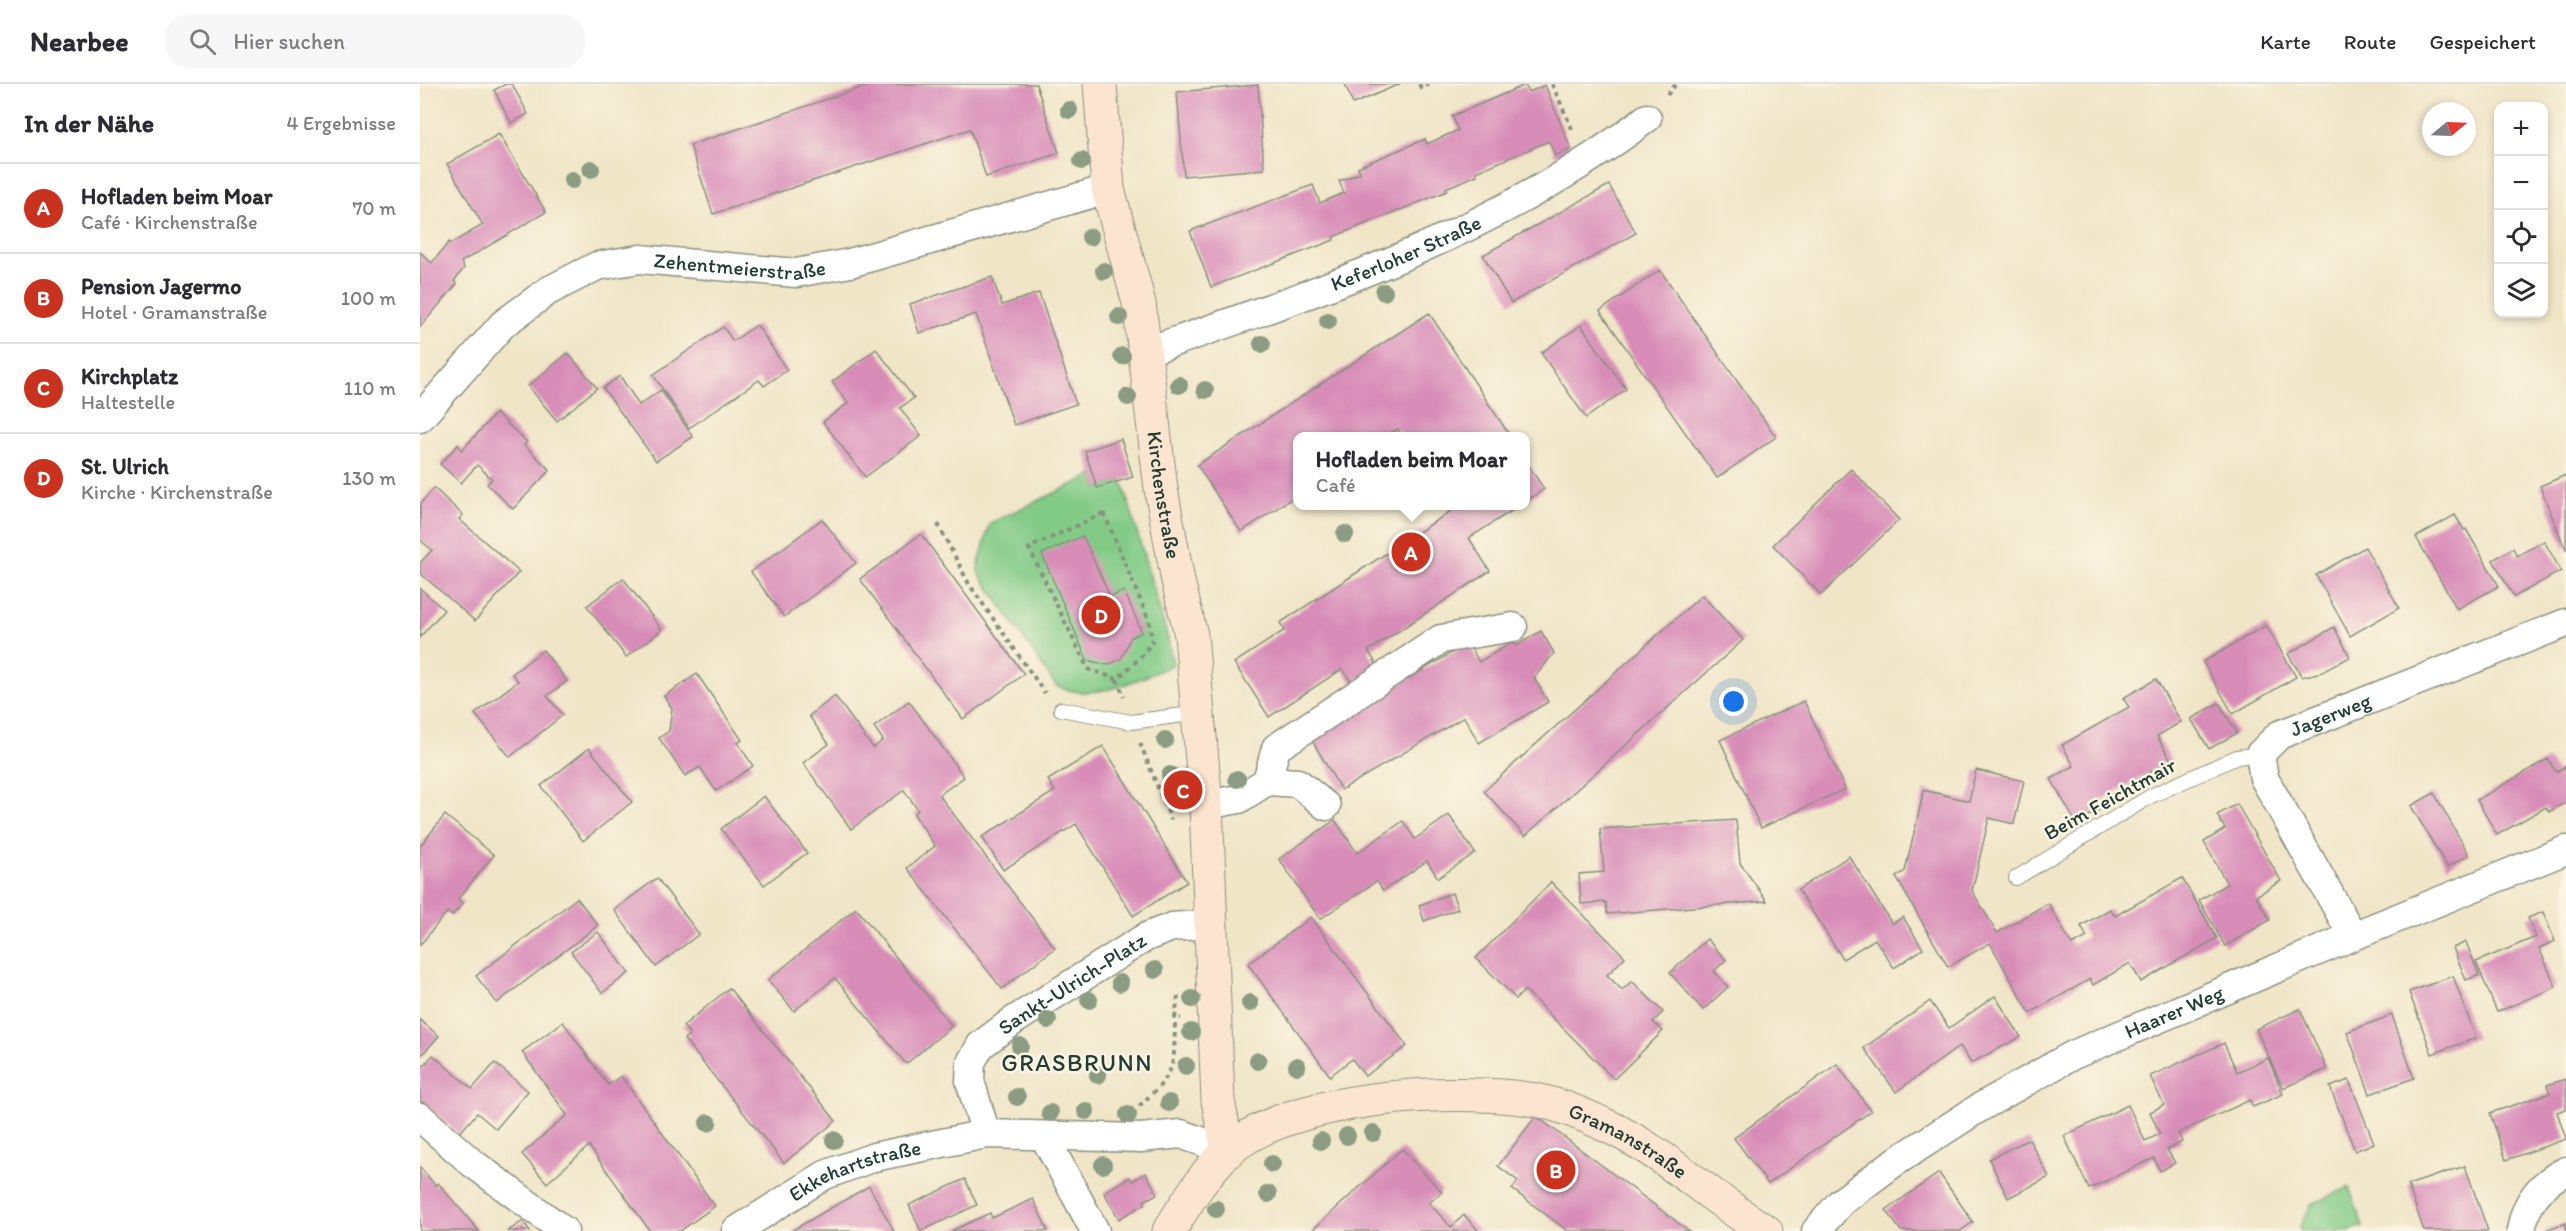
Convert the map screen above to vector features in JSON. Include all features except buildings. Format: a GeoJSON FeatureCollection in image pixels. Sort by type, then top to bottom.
{"type":"FeatureCollection","features":[{"type":"Feature","properties":{"kind":"street","name":"Kirchenstraße"},"geometry":{"type":"LineString","coordinates":[[1100,84],[1108,189],[1139,303],[1161,489],[1178,581],[1191,635],[1200,713],[1209,868]]}},
{"type":"Feature","properties":{"kind":"street","name":"Keferloher Straße"},"geometry":{"type":"LineString","coordinates":[[1145,352],[1289,301],[1454,236],[1587,162],[1647,117]]}},
{"type":"Feature","properties":{"kind":"street","name":"Zehentmeierstraße"},"geometry":{"type":"LineString","coordinates":[[420,418],[503,324],[548,291],[597,266],[640,259],[796,273],[850,263],[1108,189]]}},
{"type":"Feature","properties":{"kind":"street","name":"Jagerweg"},"geometry":{"type":"LineString","coordinates":[[2260,754],[2280,735],[2566,623]]}},
{"type":"Feature","properties":{"kind":"street"},"geometry":{"type":"LineString","coordinates":[[1268,781],[1276,748],[1441,639],[1513,627]]}},
{"type":"Feature","properties":{"kind":"street"},"geometry":{"type":"LineString","coordinates":[[2260,754],[2264,778],[2353,936]]}},
{"type":"Feature","properties":{"kind":"street"},"geometry":{"type":"LineString","coordinates":[[1206,805],[1239,799],[1268,781],[1298,783],[1326,806]]}},
{"type":"Feature","properties":{"kind":"street","name":"Haarer Weg"},"geometry":{"type":"LineString","coordinates":[[1816,1231],[1841,1202],[1892,1164],[1979,1108],[2073,1055],[2353,936],[2566,850]]}},
{"type":"Feature","properties":{"kind":"street"},"geometry":{"type":"LineString","coordinates":[[1209,868],[1218,1101],[1228,1151]]}},
{"type":"Feature","properties":{"kind":"street","name":"Sankt-Ulrich-Platz"},"geometry":{"type":"LineString","coordinates":[[986,1134],[970,1081],[971,1062],[981,1046],[1013,1021],[1146,937],[1172,927],[1211,924]]}},
{"type":"Feature","properties":{"kind":"street","name":"Gramanstraße"},"geometry":{"type":"LineString","coordinates":[[1228,1151],[1253,1135],[1286,1120],[1358,1102],[1474,1093],[1538,1100],[1603,1124],[1635,1140],[1734,1212],[1766,1231]]}},
{"type":"Feature","properties":{"kind":"street"},"geometry":{"type":"LineString","coordinates":[[420,1117],[471,1162],[564,1231]]}},
{"type":"Feature","properties":{"kind":"street"},"geometry":{"type":"LineString","coordinates":[[986,1134],[1140,1138],[1181,1134],[1228,1151]]}},
{"type":"Feature","properties":{"kind":"street","name":"Ekkehartstraße"},"geometry":{"type":"LineString","coordinates":[[736,1231],[825,1175],[874,1157],[986,1134]]}},
{"type":"Feature","properties":{"kind":"street"},"geometry":{"type":"LineString","coordinates":[[1044,1137],[1095,1231]]}},
{"type":"Feature","properties":{"kind":"street"},"geometry":{"type":"LineString","coordinates":[[1169,1231],[1191,1194],[1228,1151]]}},
{"type":"Feature","properties":{"kind":"street"},"geometry":{"type":"LineString","coordinates":[[2521,1231],[2528,1206],[2538,1190],[2566,1171]]}},
{"type":"Feature","properties":{"kind":"lane"},"geometry":{"type":"LineString","coordinates":[[1061,709],[1131,722],[1200,713]]}},
{"type":"Feature","properties":{"kind":"lane","name":"Beim Feichtmair"},"geometry":{"type":"LineString","coordinates":[[2016,878],[2151,796],[2237,757],[2260,754]]}},
{"type":"Feature","properties":{"kind":"path"},"geometry":{"type":"LineString","coordinates":[[1419,84],[1421,88],[1430,84]]}},
{"type":"Feature","properties":{"kind":"path"},"geometry":{"type":"LineString","coordinates":[[1552,84],[1574,133]]}},
{"type":"Feature","properties":{"kind":"path"},"geometry":{"type":"LineString","coordinates":[[1104,513],[1149,621],[1152,642],[1141,657],[1117,679],[1088,669],[1029,548],[1104,513]]}},
{"type":"Feature","properties":{"kind":"path"},"geometry":{"type":"LineString","coordinates":[[938,524],[969,584],[1049,698]]}},
{"type":"Feature","properties":{"kind":"path"},"geometry":{"type":"LineString","coordinates":[[1117,679],[1125,700]]}},
{"type":"Feature","properties":{"kind":"path"},"geometry":{"type":"LineString","coordinates":[[1131,722],[1174,826],[1209,868]]}},
{"type":"Feature","properties":{"kind":"path"},"geometry":{"type":"LineString","coordinates":[[1140,1138],[1137,1108],[1164,1084],[1174,1063],[1175,1018]]}},
{"type":"Feature","properties":{"kind":"green space"},"geometry":{"type":"Polygon","coordinates":[[[1093,475],[1097,488],[1122,480],[1167,635],[1173,665],[1115,688],[1086,692],[1071,691],[1056,686],[977,570],[990,523],[1093,475]]]}},
{"type":"Feature","properties":{"kind":"green space"},"geometry":{"type":"Polygon","coordinates":[[[2349,1187],[2363,1226],[2348,1231],[2301,1231],[2299,1228],[2311,1205],[2349,1187]]]}},
{"type":"Feature","properties":{"kind":"place","name":"Hofladen beim Moar"},"geometry":{"type":"Point","coordinates":[1411,552]}},
{"type":"Feature","properties":{"kind":"place","name":"St. Ulrich"},"geometry":{"type":"Point","coordinates":[1101,615]}},
{"type":"Feature","properties":{"kind":"place","name":"Kirchplatz"},"geometry":{"type":"Point","coordinates":[1183,790]}},
{"type":"Feature","properties":{"kind":"place","name":"Pension Jagermo"},"geometry":{"type":"Point","coordinates":[1556,1170]}},
{"type":"Feature","properties":{"kind":"district","name":"GRASBRUNN"},"geometry":{"type":"Point","coordinates":[1077,1063]}}]}
